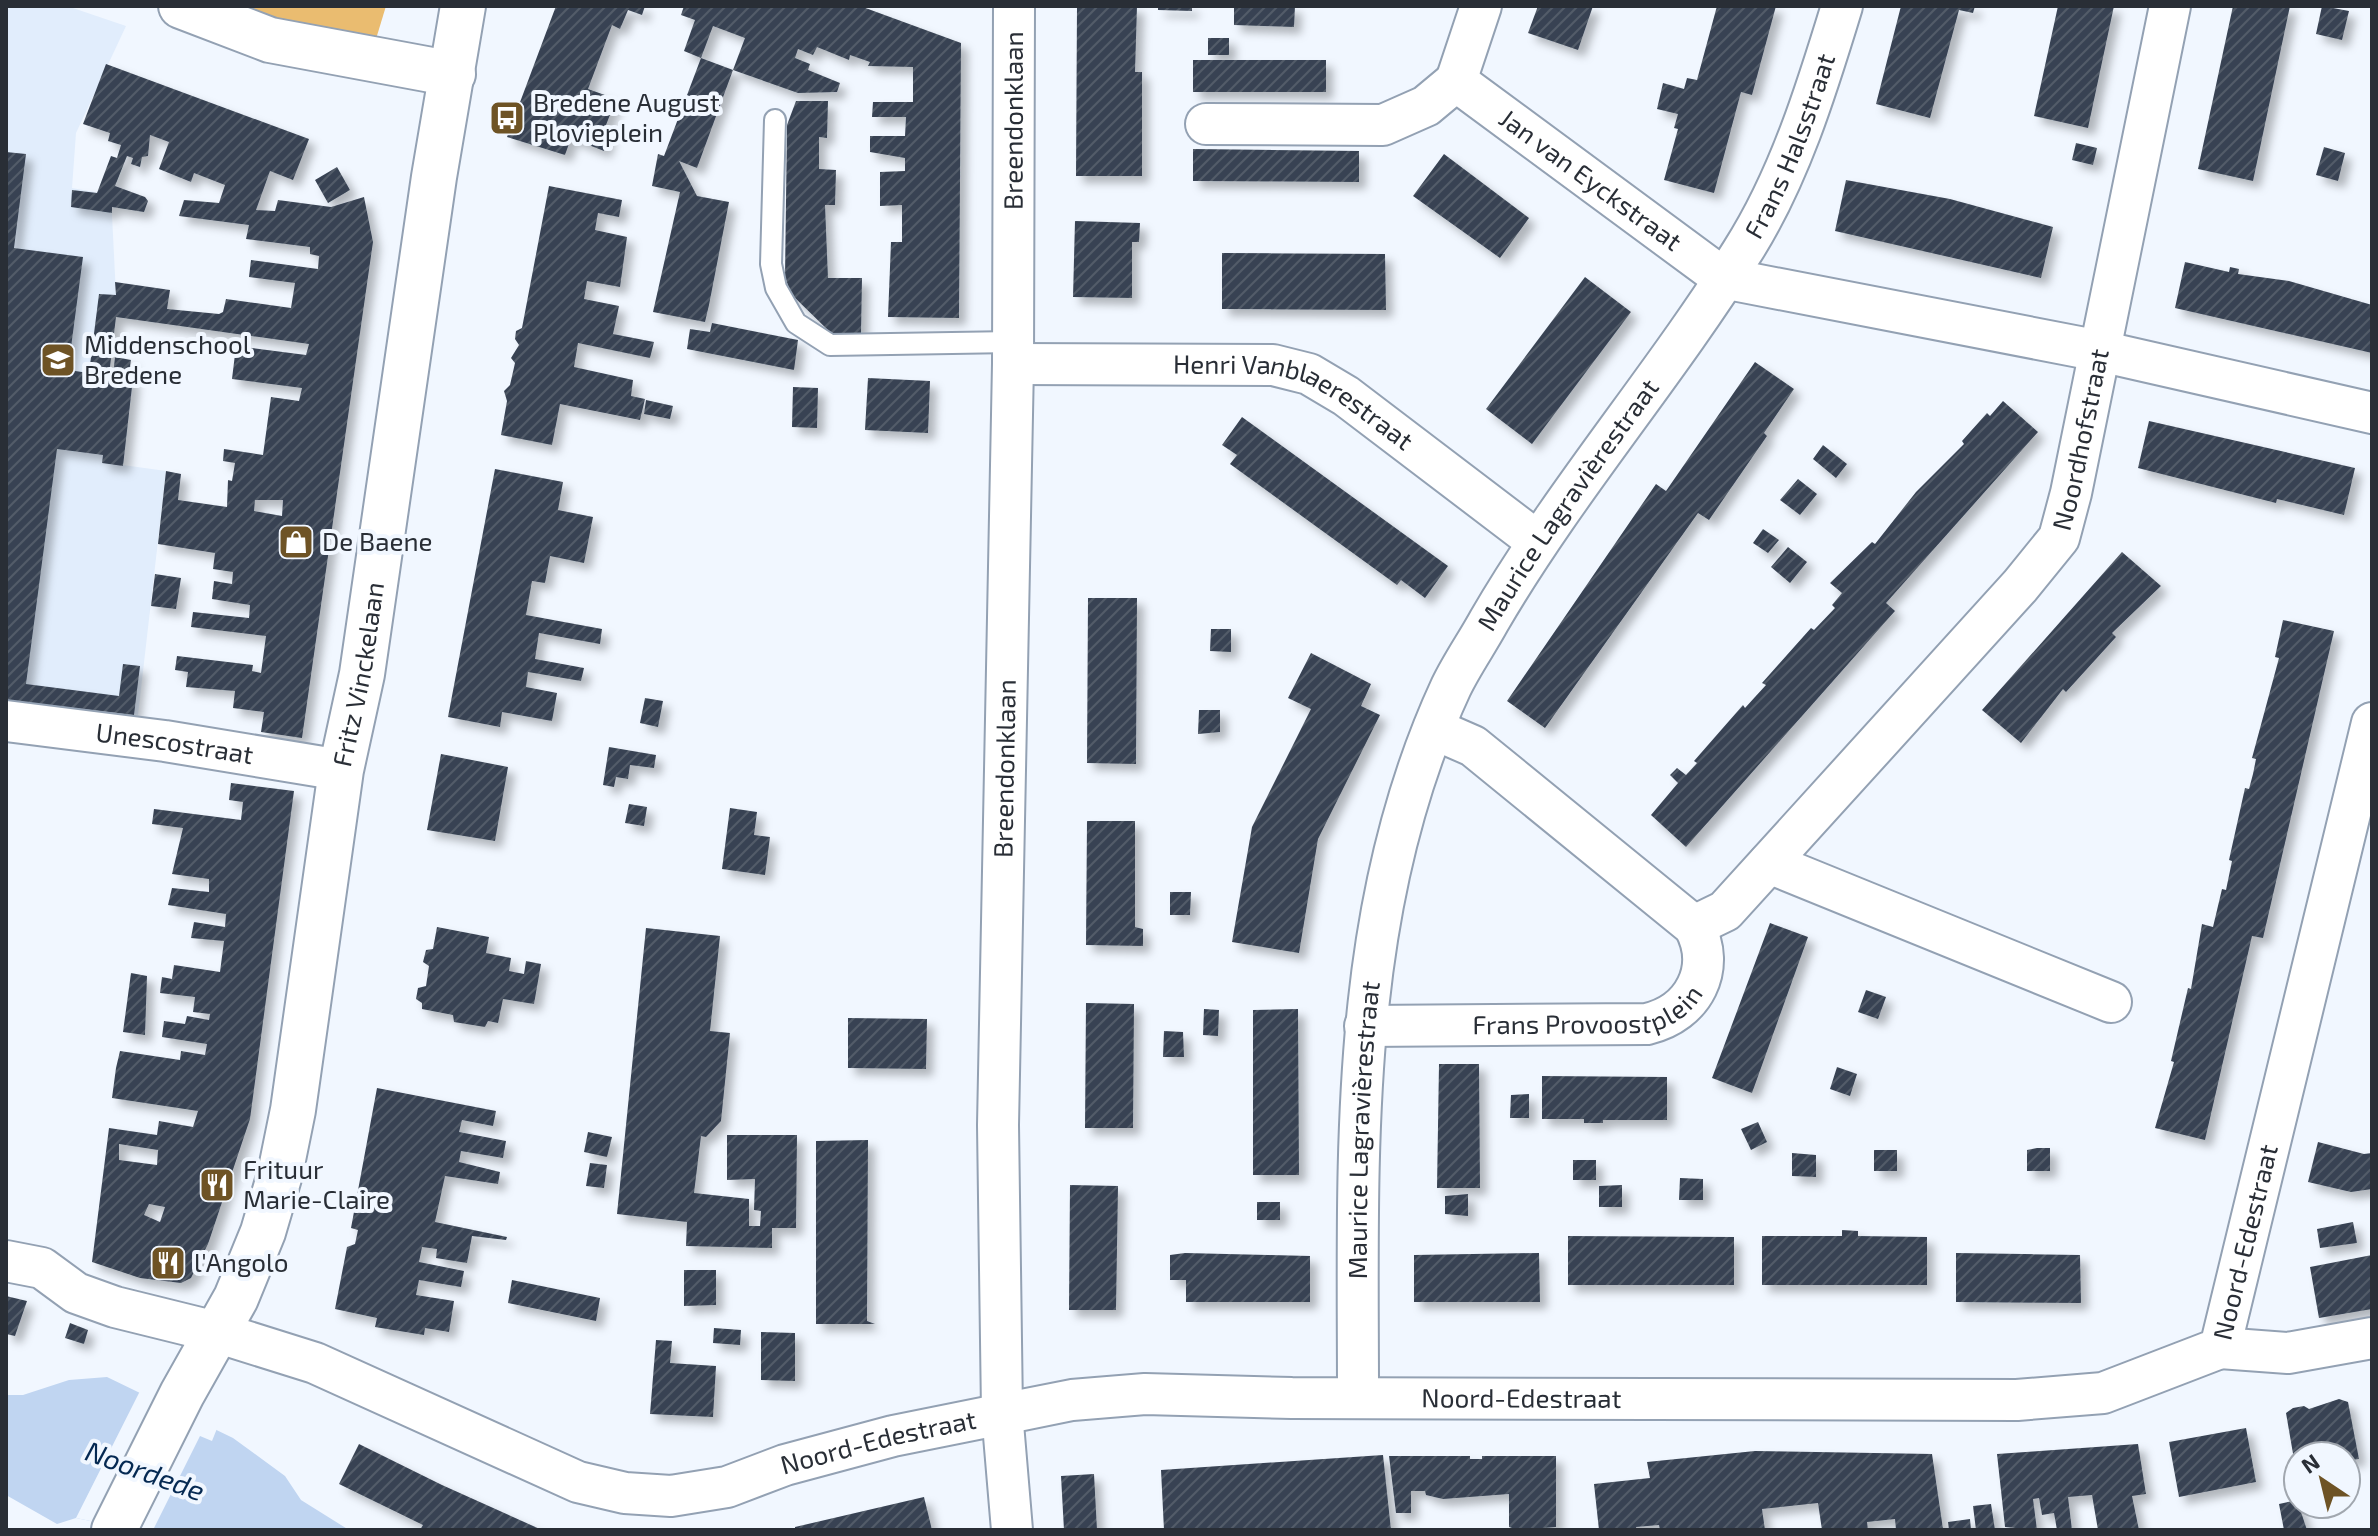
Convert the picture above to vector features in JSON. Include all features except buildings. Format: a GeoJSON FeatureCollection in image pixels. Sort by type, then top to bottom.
{"type":"FeatureCollection","features":[{"type":"Feature","properties":{"kind":"street"},"geometry":{"type":"LineString","coordinates":[[181,6],[270,40],[453,74]]}},
{"type":"Feature","properties":{"kind":"street","name":"Fritz Vinckelaan"},"geometry":{"type":"LineString","coordinates":[[115,1528],[250,1267],[280,1174],[295,1095],[341,770],[362,674],[434,177],[463,6]]}},
{"type":"Feature","properties":{"kind":"street","name":"Breendonklaan"},"geometry":{"type":"LineString","coordinates":[[1012,1530],[1002,1412],[998,1125],[1013,353],[1014,6]]}},
{"type":"Feature","properties":{"kind":"street"},"geometry":{"type":"LineString","coordinates":[[1206,124],[1390,124],[1436,100],[1456,81],[1481,6]]}},
{"type":"Feature","properties":{"kind":"street","name":"Frans Halsstraat"},"geometry":{"type":"LineString","coordinates":[[1723,278],[1754,232],[1778,180],[1842,6]]}},
{"type":"Feature","properties":{"kind":"street","name":"Noordhofstraat"},"geometry":{"type":"LineString","coordinates":[[1694,926],[1725,911],[2020,586],[2059,538],[2088,426],[2100,351],[2170,6]]}},
{"type":"Feature","properties":{"kind":"street","name":"Jan van Eyckstraat"},"geometry":{"type":"LineString","coordinates":[[1456,81],[1723,278]]}},
{"type":"Feature","properties":{"kind":"street"},"geometry":{"type":"LineString","coordinates":[[1723,278],[2100,351],[2372,413]]}},
{"type":"Feature","properties":{"kind":"street","name":"Maurice Lagravièrestraat"},"geometry":{"type":"LineString","coordinates":[[1358,1396],[1358,1181],[1365,1026],[1387,885],[1434,729],[1452,684],[1538,542],[1723,278]]}},
{"type":"Feature","properties":{"kind":"street","name":"Henri Vanblaerestraat"},"geometry":{"type":"LineString","coordinates":[[1013,353],[1273,365],[1309,374],[1346,396],[1538,542]]}},
{"type":"Feature","properties":{"kind":"street","name":"Unescostraat"},"geometry":{"type":"LineString","coordinates":[[6,721],[165,741],[341,770]]}},
{"type":"Feature","properties":{"kind":"street","name":"Noord-Edestraat"},"geometry":{"type":"LineString","coordinates":[[6,1261],[42,1268],[76,1293],[115,1307],[216,1332],[315,1363],[578,1482],[625,1493],[671,1496],[727,1487],[785,1465],[862,1444],[1002,1412],[1072,1400],[1145,1394],[1292,1398],[2017,1400],[2103,1393],[2220,1348],[2372,723]]}},
{"type":"Feature","properties":{"kind":"street","name":"Frans Provoostplein"},"geometry":{"type":"LineString","coordinates":[[1365,1026],[1647,1024],[1663,1021],[1693,994],[1702,974],[1703,944],[1694,926],[1473,746],[1434,729]]}},
{"type":"Feature","properties":{"kind":"street"},"geometry":{"type":"LineString","coordinates":[[1769,863],[2111,1002]]}},
{"type":"Feature","properties":{"kind":"street"},"geometry":{"type":"LineString","coordinates":[[2220,1348],[2288,1353],[2372,1338]]}},
{"type":"Feature","properties":{"kind":"lane"},"geometry":{"type":"LineString","coordinates":[[775,120],[771,264],[776,288],[796,323],[830,345],[1013,353]]}},
{"type":"Feature","properties":{"kind":"shaded area","name":"Middenschool Bredene"},"geometry":{"type":"Polygon","coordinates":[[[6,6],[67,6],[126,26],[76,133],[72,188],[111,195],[116,295],[109,374],[133,378],[123,465],[166,471],[138,715],[6,700],[6,6]]]}},
{"type":"Feature","properties":{"kind":"shaded area"},"geometry":{"type":"Polygon","coordinates":[[[235,6],[386,6],[376,39],[271,19],[235,6]]]}},
{"type":"Feature","properties":{"kind":"water","name":"Noordede"},"geometry":{"type":"Polygon","coordinates":[[[107,1377],[233,1438],[285,1476],[301,1500],[349,1530],[134,1530],[76,1518],[57,1524],[6,1495],[6,1395],[23,1395],[69,1380],[107,1377]]]}},
{"type":"Feature","properties":{"kind":"pier"},"geometry":{"type":"Polygon","coordinates":[[[141,1389],[218,1426],[212,1441],[200,1436],[153,1530],[134,1530],[76,1518],[141,1389]]]}},
{"type":"Feature","properties":{"kind":"place","name":"Bredene August Plovieplein"},"geometry":{"type":"Point","coordinates":[507,118]}},
{"type":"Feature","properties":{"kind":"place","name":"Middenschool Bredene"},"geometry":{"type":"Point","coordinates":[58,360]}},
{"type":"Feature","properties":{"kind":"place","name":"De Baene"},"geometry":{"type":"Point","coordinates":[296,542]}},
{"type":"Feature","properties":{"kind":"place","name":"Frituur Marie-Claire"},"geometry":{"type":"Point","coordinates":[217,1185]}},
{"type":"Feature","properties":{"kind":"place","name":"l'Angolo"},"geometry":{"type":"Point","coordinates":[168,1263]}}]}
